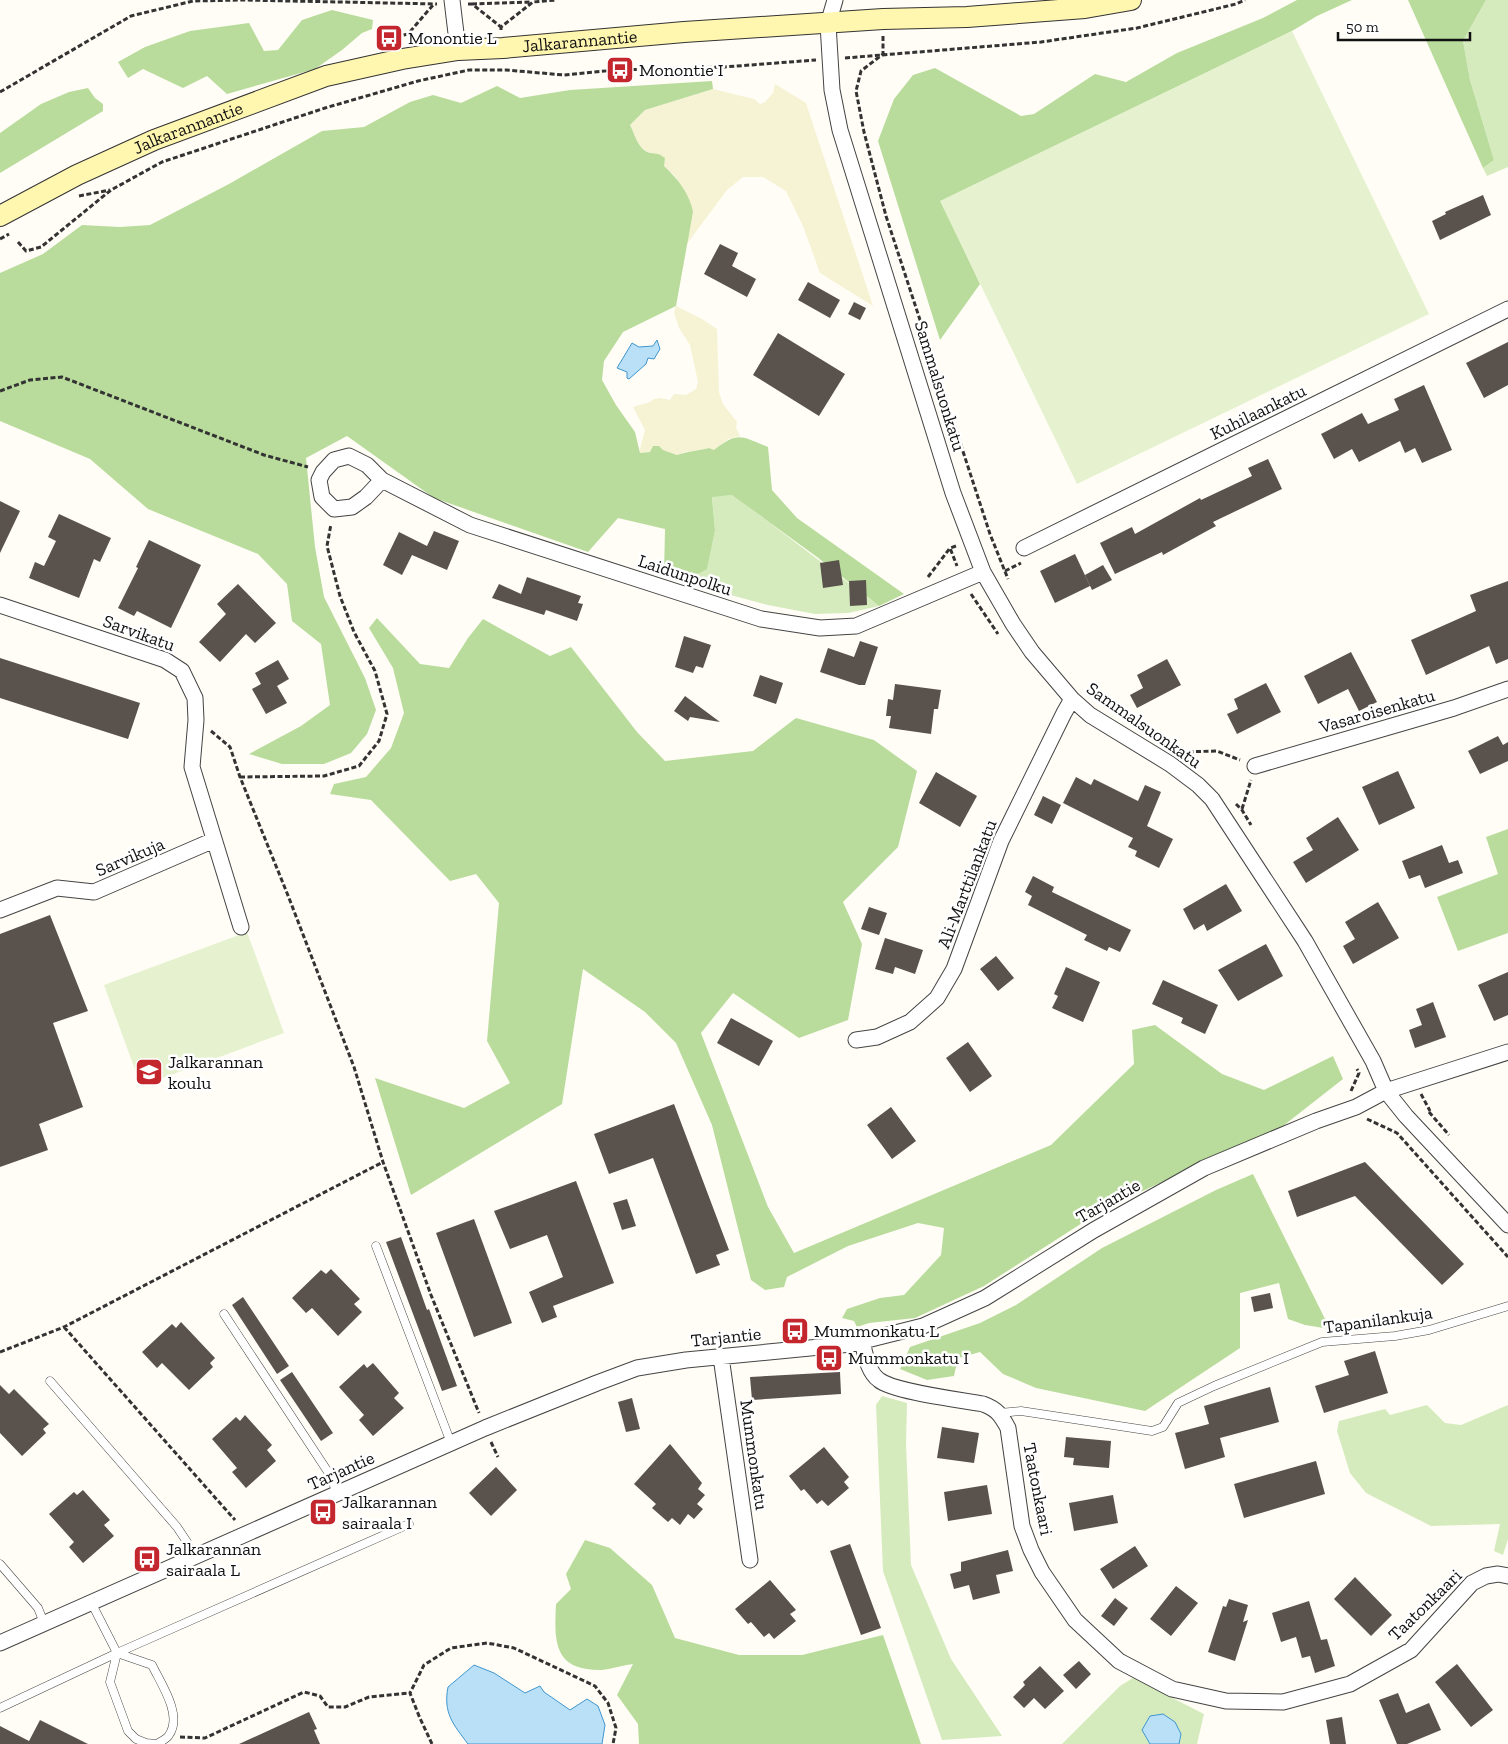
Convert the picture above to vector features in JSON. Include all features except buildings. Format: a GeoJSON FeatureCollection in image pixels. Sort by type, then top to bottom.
{"type":"FeatureCollection","features":[{"type":"Feature","properties":{"kind":"main road","name":"Jalkarannantie"},"geometry":{"type":"LineString","coordinates":[[0,216],[77,175],[154,140],[326,76],[402,59],[458,50],[503,48],[684,32],[883,19],[967,17],[1085,8],[1131,0]]}},
{"type":"Feature","properties":{"kind":"street","name":"Sammalsuonkatu"},"geometry":{"type":"LineString","coordinates":[[835,0],[828,24],[832,90],[840,130],[953,493],[984,572],[1013,624],[1032,652],[1072,699],[1090,715],[1170,764],[1212,798],[1305,941],[1373,1061],[1386,1091],[1406,1116],[1508,1225]]}},
{"type":"Feature","properties":{"kind":"street"},"geometry":{"type":"LineString","coordinates":[[452,2],[458,50]]}},
{"type":"Feature","properties":{"kind":"street","name":"Kuhilaankatu"},"geometry":{"type":"LineString","coordinates":[[1024,548],[1508,309]]}},
{"type":"Feature","properties":{"kind":"street","name":"Laidunpolku"},"geometry":{"type":"LineString","coordinates":[[323,472],[334,460],[349,456],[366,465],[382,480],[470,525],[761,619],[820,628],[856,626],[984,572]]}},
{"type":"Feature","properties":{"kind":"street"},"geometry":{"type":"LineString","coordinates":[[323,472],[319,480],[322,497],[334,509],[352,507],[366,497],[382,480]]}},
{"type":"Feature","properties":{"kind":"street","name":"Sarvikatu"},"geometry":{"type":"LineString","coordinates":[[0,605],[165,660],[182,670],[195,698],[196,720],[192,767],[241,927]]}},
{"type":"Feature","properties":{"kind":"street","name":"Vasaroisenkatu"},"geometry":{"type":"LineString","coordinates":[[1255,766],[1454,708],[1508,689]]}},
{"type":"Feature","properties":{"kind":"street","name":"Ali-Marttilankatu"},"geometry":{"type":"LineString","coordinates":[[856,1040],[877,1037],[910,1022],[937,998],[954,969],[1001,841],[1072,699]]}},
{"type":"Feature","properties":{"kind":"street","name":"Sarvikuja"},"geometry":{"type":"LineString","coordinates":[[0,910],[57,888],[94,892],[214,840]]}},
{"type":"Feature","properties":{"kind":"street","name":"Tarjantie"},"geometry":{"type":"LineString","coordinates":[[0,1643],[450,1443],[597,1382],[637,1368],[721,1356],[851,1344],[923,1326],[985,1298],[1094,1230],[1204,1168],[1316,1121],[1356,1107],[1386,1091],[1508,1052]]}},
{"type":"Feature","properties":{"kind":"street"},"geometry":{"type":"LineString","coordinates":[[862,1341],[872,1371],[880,1380],[912,1391],[983,1404],[1000,1413]]}},
{"type":"Feature","properties":{"kind":"street","name":"Mummonkatu"},"geometry":{"type":"LineString","coordinates":[[721,1356],[750,1560]]}},
{"type":"Feature","properties":{"kind":"street","name":"Taatonkaari"},"geometry":{"type":"LineString","coordinates":[[1000,1413],[1008,1428],[1022,1526],[1042,1572],[1075,1620],[1119,1661],[1172,1689],[1226,1701],[1283,1702],[1350,1684],[1411,1650],[1472,1583],[1486,1576],[1498,1574],[1508,1576]]}},
{"type":"Feature","properties":{"kind":"lane"},"geometry":{"type":"LineString","coordinates":[[376,1246],[450,1443]]}},
{"type":"Feature","properties":{"kind":"lane","name":"Tapanilankuja"},"geometry":{"type":"LineString","coordinates":[[1000,1413],[1021,1411],[1152,1431],[1163,1427],[1178,1403],[1282,1357],[1322,1342],[1395,1336],[1430,1330],[1508,1306]]}},
{"type":"Feature","properties":{"kind":"lane"},"geometry":{"type":"LineString","coordinates":[[224,1314],[332,1478],[336,1493]]}},
{"type":"Feature","properties":{"kind":"lane"},"geometry":{"type":"LineString","coordinates":[[50,1381],[177,1527],[187,1542],[192,1557]]}},
{"type":"Feature","properties":{"kind":"lane"},"geometry":{"type":"LineString","coordinates":[[0,1708],[117,1653],[410,1524]]}},
{"type":"Feature","properties":{"kind":"lane"},"geometry":{"type":"LineString","coordinates":[[0,1564],[38,1608],[44,1623]]}},
{"type":"Feature","properties":{"kind":"lane"},"geometry":{"type":"LineString","coordinates":[[91,1602],[117,1653],[110,1682],[128,1731],[136,1739],[146,1743],[157,1744],[169,1736],[174,1725],[174,1713],[152,1666],[117,1653]]}},
{"type":"Feature","properties":{"kind":"path"},"geometry":{"type":"LineString","coordinates":[[0,92],[131,16],[193,1],[242,0],[433,4],[452,2],[472,4],[556,0]]}},
{"type":"Feature","properties":{"kind":"path"},"geometry":{"type":"LineString","coordinates":[[18,242],[26,251],[41,247],[111,190],[162,162],[325,108],[418,81],[470,70],[506,70],[564,76],[616,70],[724,67],[883,54],[938,52],[1041,42],[1137,28],[1245,0]]}},
{"type":"Feature","properties":{"kind":"path"},"geometry":{"type":"LineString","coordinates":[[500,28],[533,2]]}},
{"type":"Feature","properties":{"kind":"path"},"geometry":{"type":"LineString","coordinates":[[389,38],[408,34],[433,4]]}},
{"type":"Feature","properties":{"kind":"path"},"geometry":{"type":"LineString","coordinates":[[472,4],[500,28],[506,70]]}},
{"type":"Feature","properties":{"kind":"path"},"geometry":{"type":"LineString","coordinates":[[883,19],[883,54]]}},
{"type":"Feature","properties":{"kind":"path"},"geometry":{"type":"LineString","coordinates":[[883,54],[861,71],[856,91],[864,132],[886,216],[990,534],[950,548],[962,582],[1000,637]]}},
{"type":"Feature","properties":{"kind":"path"},"geometry":{"type":"LineString","coordinates":[[0,391],[30,380],[62,377],[264,455],[323,472]]}},
{"type":"Feature","properties":{"kind":"path"},"geometry":{"type":"LineString","coordinates":[[240,777],[324,776],[359,766],[379,741],[387,714],[375,671],[354,632],[340,596],[327,546],[334,509]]}},
{"type":"Feature","properties":{"kind":"path"},"geometry":{"type":"LineString","coordinates":[[196,720],[230,747],[240,777],[354,1067],[383,1162],[431,1295],[498,1457]]}},
{"type":"Feature","properties":{"kind":"path"},"geometry":{"type":"LineString","coordinates":[[1242,810],[1255,766]]}},
{"type":"Feature","properties":{"kind":"path"},"geometry":{"type":"LineString","coordinates":[[1354,1064],[1359,1073],[1351,1093],[1356,1107],[1365,1118],[1397,1133],[1508,1257]]}},
{"type":"Feature","properties":{"kind":"path"},"geometry":{"type":"LineString","coordinates":[[0,1352],[64,1327],[383,1162]]}},
{"type":"Feature","properties":{"kind":"path"},"geometry":{"type":"LineString","coordinates":[[64,1327],[235,1520]]}},
{"type":"Feature","properties":{"kind":"path"},"geometry":{"type":"LineString","coordinates":[[432,1744],[410,1693],[424,1665],[451,1648],[487,1643],[514,1648],[595,1686],[608,1703],[611,1711],[616,1728],[614,1744]]}},
{"type":"Feature","properties":{"kind":"path"},"geometry":{"type":"LineString","coordinates":[[169,1736],[205,1738],[304,1692],[320,1696],[328,1707],[345,1707],[369,1697],[410,1693]]}},
{"type":"Feature","properties":{"kind":"shaded area"},"geometry":{"type":"Polygon","coordinates":[[[775,84],[806,103],[873,306],[820,273],[803,226],[786,191],[763,177],[743,177],[727,190],[686,245],[693,212],[675,176],[640,147],[630,125],[645,110],[713,89],[754,99],[760,104],[765,102],[773,93],[775,84]]]}},
{"type":"Feature","properties":{"kind":"shaded area"},"geometry":{"type":"Polygon","coordinates":[[[676,306],[717,329],[719,392],[723,404],[737,422],[736,428],[740,436],[728,439],[714,451],[709,448],[694,452],[688,451],[677,455],[663,450],[659,446],[650,452],[639,453],[645,430],[633,407],[654,399],[670,400],[674,394],[686,395],[696,389],[698,382],[690,345],[679,328],[674,313],[676,306]]]}},
{"type":"Feature","properties":{"kind":"green space"},"geometry":{"type":"Polygon","coordinates":[[[1297,0],[1352,0],[941,201],[980,284],[940,340],[878,141],[894,99],[913,75],[935,68],[1021,116],[1034,114],[1095,74],[1126,82],[1177,53],[1263,18],[1297,0]]]}},
{"type":"Feature","properties":{"kind":"green space"},"geometry":{"type":"Polygon","coordinates":[[[1408,0],[1486,0],[1463,41],[1470,80],[1494,160],[1483,168],[1408,0]]]}},
{"type":"Feature","properties":{"kind":"green space"},"geometry":{"type":"Polygon","coordinates":[[[1486,0],[1508,0],[1508,167],[1487,176],[1483,168],[1494,160],[1470,80],[1463,41],[1486,0]]]}},
{"type":"Feature","properties":{"kind":"green space"},"geometry":{"type":"Polygon","coordinates":[[[332,10],[373,20],[372,29],[362,33],[315,69],[227,94],[207,76],[183,88],[143,69],[128,78],[118,62],[145,47],[190,31],[249,23],[264,51],[278,50],[302,20],[332,10]]]}},
{"type":"Feature","properties":{"kind":"green space"},"geometry":{"type":"Polygon","coordinates":[[[1292,31],[1429,314],[1077,484],[940,201],[1292,31]]]}},
{"type":"Feature","properties":{"kind":"green space"},"geometry":{"type":"Polygon","coordinates":[[[712,81],[713,89],[645,110],[630,125],[643,149],[665,158],[664,166],[682,187],[689,199],[693,212],[676,306],[623,332],[604,361],[602,380],[616,405],[635,432],[640,453],[650,452],[653,446],[659,446],[663,450],[677,455],[709,448],[714,450],[729,440],[740,437],[768,447],[772,490],[797,518],[904,594],[879,606],[817,557],[732,495],[712,497],[715,531],[707,569],[689,579],[664,575],[665,529],[618,518],[588,552],[434,498],[347,436],[306,458],[315,547],[324,597],[365,678],[376,710],[367,734],[351,753],[324,764],[282,764],[249,754],[301,726],[330,705],[321,644],[292,621],[287,584],[258,554],[148,509],[90,459],[0,421],[0,273],[43,254],[82,225],[120,227],[150,225],[229,184],[322,131],[364,127],[410,102],[433,95],[461,103],[497,86],[520,98],[570,90],[712,81]]]}},
{"type":"Feature","properties":{"kind":"green space"},"geometry":{"type":"Polygon","coordinates":[[[88,88],[95,98],[103,104],[103,111],[0,173],[0,133],[41,104],[69,92],[88,88]]]}},
{"type":"Feature","properties":{"kind":"green space"},"geometry":{"type":"Polygon","coordinates":[[[733,495],[879,606],[848,613],[815,614],[768,605],[712,590],[689,579],[707,568],[715,531],[712,496],[733,495]]]}},
{"type":"Feature","properties":{"kind":"green space"},"geometry":{"type":"Polygon","coordinates":[[[377,618],[420,664],[449,668],[483,619],[550,656],[571,647],[637,732],[665,761],[753,751],[796,718],[874,740],[917,771],[898,847],[843,902],[862,944],[848,1020],[799,1038],[733,993],[701,1033],[768,1207],[794,1253],[1051,1145],[1134,1064],[1132,1030],[1155,1025],[1222,1074],[1264,1090],[1333,1056],[1343,1079],[1283,1126],[1104,1209],[984,1286],[915,1318],[869,1323],[857,1327],[854,1321],[842,1318],[847,1309],[880,1298],[904,1295],[941,1255],[944,1228],[918,1223],[848,1246],[787,1277],[784,1287],[765,1290],[751,1280],[712,1125],[676,1043],[645,1012],[583,969],[562,1104],[411,1195],[375,1078],[464,1108],[510,1083],[487,1041],[499,903],[476,874],[450,881],[371,800],[330,794],[334,784],[366,777],[391,748],[404,713],[393,668],[369,628],[377,618]]]}},
{"type":"Feature","properties":{"kind":"green space"},"geometry":{"type":"Polygon","coordinates":[[[1508,829],[1508,933],[1458,951],[1437,897],[1498,874],[1486,837],[1508,829]]]}},
{"type":"Feature","properties":{"kind":"green space"},"geometry":{"type":"Polygon","coordinates":[[[247,932],[284,1033],[141,1086],[104,985],[247,932]]]}},
{"type":"Feature","properties":{"kind":"green space"},"geometry":{"type":"Polygon","coordinates":[[[1253,1174],[1330,1329],[1305,1325],[1288,1319],[1279,1283],[1240,1293],[1240,1348],[1145,1411],[1036,1388],[1003,1374],[980,1352],[958,1358],[954,1376],[927,1380],[900,1369],[910,1347],[980,1323],[1016,1305],[1102,1248],[1216,1190],[1253,1174]]]}},
{"type":"Feature","properties":{"kind":"green space"},"geometry":{"type":"Polygon","coordinates":[[[882,1396],[907,1403],[906,1443],[911,1565],[951,1659],[1002,1736],[942,1740],[883,1571],[876,1405],[882,1396]]]}},
{"type":"Feature","properties":{"kind":"green space"},"geometry":{"type":"Polygon","coordinates":[[[1427,1405],[1445,1423],[1461,1425],[1508,1405],[1508,1539],[1503,1555],[1494,1551],[1500,1524],[1431,1526],[1366,1493],[1350,1473],[1337,1431],[1339,1421],[1385,1409],[1390,1415],[1427,1405]]]}},
{"type":"Feature","properties":{"kind":"green space"},"geometry":{"type":"Polygon","coordinates":[[[585,1540],[610,1548],[652,1585],[675,1638],[739,1655],[802,1655],[883,1635],[921,1744],[639,1744],[638,1724],[617,1695],[633,1664],[602,1670],[574,1666],[560,1652],[557,1642],[556,1604],[571,1589],[566,1574],[585,1540]]]}},
{"type":"Feature","properties":{"kind":"green space"},"geometry":{"type":"Polygon","coordinates":[[[1133,1678],[1204,1714],[1197,1744],[1062,1744],[1120,1686],[1133,1678]]]}},
{"type":"Feature","properties":{"kind":"water"},"geometry":{"type":"Polygon","coordinates":[[[657,340],[660,349],[654,359],[648,358],[646,364],[629,379],[627,378],[627,372],[617,368],[632,343],[639,347],[653,346],[657,340]]]}},
{"type":"Feature","properties":{"kind":"water"},"geometry":{"type":"Polygon","coordinates":[[[474,1665],[494,1673],[525,1693],[540,1686],[544,1692],[570,1710],[587,1699],[598,1706],[605,1725],[602,1744],[468,1744],[450,1718],[447,1696],[448,1687],[474,1665]]]}},
{"type":"Feature","properties":{"kind":"water"},"geometry":{"type":"Polygon","coordinates":[[[1163,1714],[1175,1722],[1181,1734],[1179,1744],[1150,1744],[1142,1730],[1150,1716],[1163,1714]]]}},
{"type":"Feature","properties":{"kind":"place","name":"Monontie L"},"geometry":{"type":"Point","coordinates":[389,38]}},
{"type":"Feature","properties":{"kind":"place","name":"Monontie I"},"geometry":{"type":"Point","coordinates":[620,70]}},
{"type":"Feature","properties":{"kind":"place","name":"Jalkarannan koulu"},"geometry":{"type":"Point","coordinates":[149,1072]}},
{"type":"Feature","properties":{"kind":"place","name":"Mummonkatu L"},"geometry":{"type":"Point","coordinates":[795,1331]}},
{"type":"Feature","properties":{"kind":"place","name":"Mummonkatu I"},"geometry":{"type":"Point","coordinates":[829,1358]}},
{"type":"Feature","properties":{"kind":"place","name":"Jalkarannan sairaala I"},"geometry":{"type":"Point","coordinates":[323,1512]}},
{"type":"Feature","properties":{"kind":"place","name":"Jalkarannan sairaala L"},"geometry":{"type":"Point","coordinates":[147,1559]}}]}
